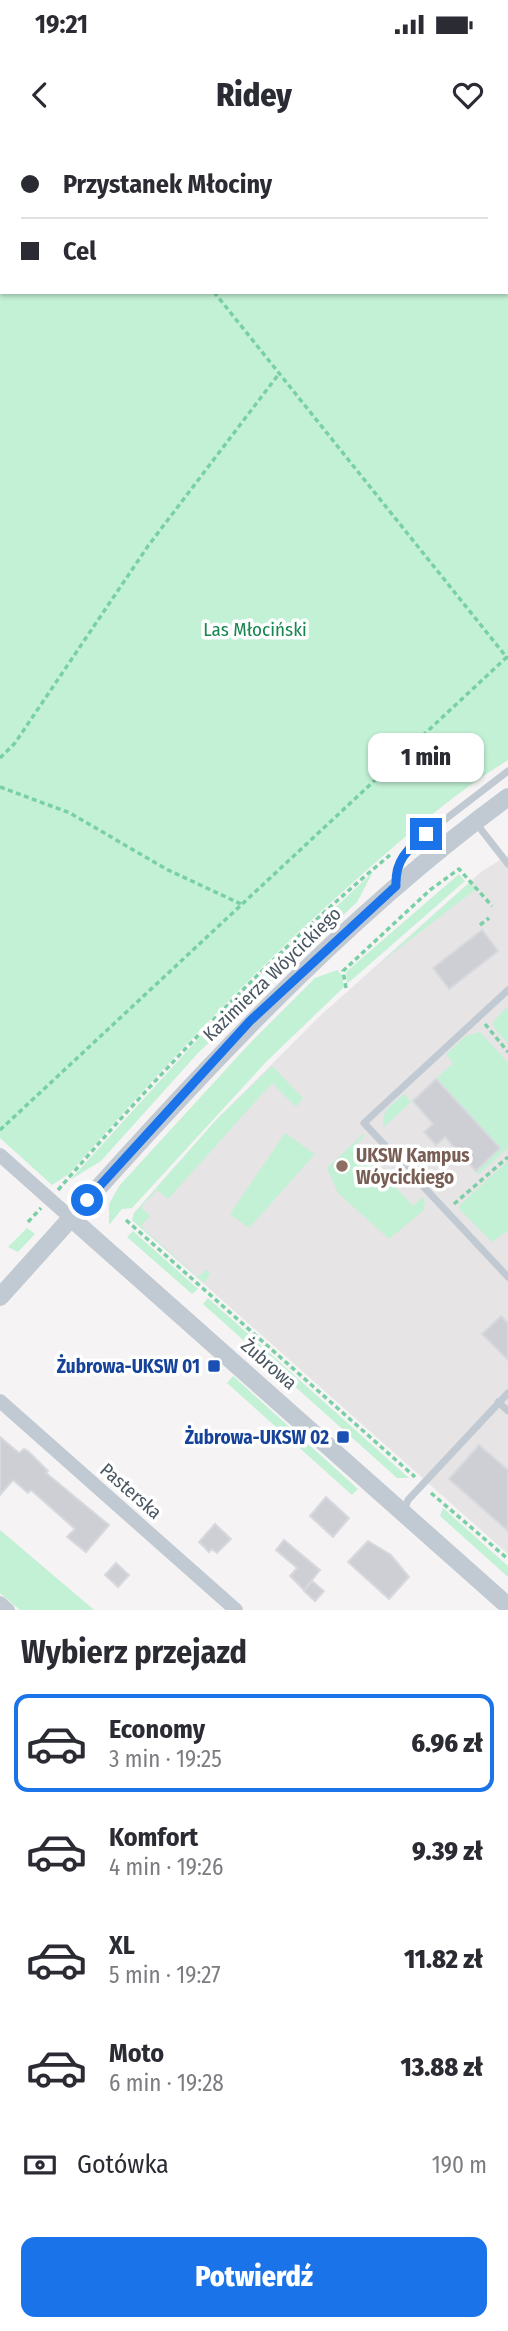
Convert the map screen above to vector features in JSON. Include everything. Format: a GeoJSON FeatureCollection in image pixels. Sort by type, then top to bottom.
{"type":"FeatureCollection","features":[{"type":"Feature","properties":{"kind":"street","name":"Kazimierza Wóycickiego"},"geometry":{"type":"LineString","coordinates":[[0,1297],[250,1021],[396,886],[508,797]]}},
{"type":"Feature","properties":{"kind":"street","name":"Żubrowa"},"geometry":{"type":"LineString","coordinates":[[0,1155],[508,1606]]}},
{"type":"Feature","properties":{"kind":"street","name":"Pasterska"},"geometry":{"type":"LineString","coordinates":[[0,1401],[236,1610]]}},
{"type":"Feature","properties":{"kind":"street"},"geometry":{"type":"LineString","coordinates":[[0,1603],[8,1610]]}},
{"type":"Feature","properties":{"kind":"lane"},"geometry":{"type":"LineString","coordinates":[[396,886],[396,870],[408,848],[508,771]]}},
{"type":"Feature","properties":{"kind":"lane"},"geometry":{"type":"LineString","coordinates":[[475,822],[508,863]]}},
{"type":"Feature","properties":{"kind":"lane"},"geometry":{"type":"LineString","coordinates":[[508,990],[364,1123],[508,1277]]}},
{"type":"Feature","properties":{"kind":"lane"},"geometry":{"type":"LineString","coordinates":[[404,1511],[408,1500],[508,1394]]}},
{"type":"Feature","properties":{"kind":"lane"},"geometry":{"type":"LineString","coordinates":[[498,1402],[508,1411]]}},
{"type":"Feature","properties":{"kind":"path"},"geometry":{"type":"LineString","coordinates":[[0,1130],[508,657],[278,375],[216,294]]}},
{"type":"Feature","properties":{"kind":"path"},"geometry":{"type":"LineString","coordinates":[[0,758],[15,743],[148,546],[278,375]]}},
{"type":"Feature","properties":{"kind":"path"},"geometry":{"type":"LineString","coordinates":[[0,787],[70,813],[166,869],[241,904]]}},
{"type":"Feature","properties":{"kind":"path"},"geometry":{"type":"LineString","coordinates":[[50,1199],[186,1047],[336,900],[393,853]]}},
{"type":"Feature","properties":{"kind":"path"},"geometry":{"type":"LineString","coordinates":[[346,988],[343,971],[430,890],[459,869],[492,906]]}},
{"type":"Feature","properties":{"kind":"path"},"geometry":{"type":"LineString","coordinates":[[480,925],[489,918]]}},
{"type":"Feature","properties":{"kind":"path"},"geometry":{"type":"LineString","coordinates":[[479,1016],[508,1052]]}},
{"type":"Feature","properties":{"kind":"path"},"geometry":{"type":"LineString","coordinates":[[448,1210],[508,1157]]}},
{"type":"Feature","properties":{"kind":"path"},"geometry":{"type":"LineString","coordinates":[[127,1220],[418,1479]]}},
{"type":"Feature","properties":{"kind":"path"},"geometry":{"type":"LineString","coordinates":[[431,1493],[508,1559]]}},
{"type":"Feature","properties":{"kind":"shaded area","name":"UKSW Kampus Wóycickiego"},"geometry":{"type":"Polygon","coordinates":[[[508,855],[508,1554],[132,1220],[134,1213],[217,1119],[321,1015],[481,872],[508,855]]]}},
{"type":"Feature","properties":{"kind":"green space","name":"Las Młociński"},"geometry":{"type":"Polygon","coordinates":[[[0,294],[508,294],[508,760],[426,819],[313,919],[205,1025],[69,1174],[52,1185],[0,1138],[0,294]]]}},
{"type":"Feature","properties":{"kind":"green space"},"geometry":{"type":"Polygon","coordinates":[[[373,872],[357,902],[198,1053],[101,1161],[70,1180],[216,1019],[373,872]]]}},
{"type":"Feature","properties":{"kind":"green space"},"geometry":{"type":"Polygon","coordinates":[[[459,874],[465,881],[347,984],[346,972],[459,874]]]}},
{"type":"Feature","properties":{"kind":"green space"},"geometry":{"type":"Polygon","coordinates":[[[469,883],[476,889],[380,963],[469,883]]]}},
{"type":"Feature","properties":{"kind":"green space"},"geometry":{"type":"Polygon","coordinates":[[[337,970],[342,975],[344,987],[266,1062],[132,1208],[122,1209],[109,1225],[109,1204],[119,1186],[251,1042],[315,978],[337,970]]]}},
{"type":"Feature","properties":{"kind":"green space"},"geometry":{"type":"Polygon","coordinates":[[[508,1006],[508,1044],[495,1029],[493,1022],[508,1006]]]}},
{"type":"Feature","properties":{"kind":"green space"},"geometry":{"type":"Polygon","coordinates":[[[480,1032],[508,1063],[508,1148],[479,1174],[476,1171],[499,1148],[436,1079],[453,1063],[446,1054],[466,1036],[480,1032]]]}},
{"type":"Feature","properties":{"kind":"green space"},"geometry":{"type":"Polygon","coordinates":[[[272,1066],[303,1098],[296,1107],[272,1083],[168,1199],[157,1190],[141,1207],[150,1216],[141,1226],[198,1277],[207,1269],[210,1275],[204,1283],[132,1220],[134,1213],[217,1119],[272,1066]]]}},
{"type":"Feature","properties":{"kind":"green space"},"geometry":{"type":"Polygon","coordinates":[[[404,1094],[411,1102],[384,1127],[385,1112],[404,1094]]]}},
{"type":"Feature","properties":{"kind":"green space"},"geometry":{"type":"Polygon","coordinates":[[[285,1133],[315,1154],[249,1228],[230,1214],[285,1133]]]}},
{"type":"Feature","properties":{"kind":"green space"},"geometry":{"type":"Polygon","coordinates":[[[365,1135],[356,1145],[413,1206],[423,1197],[425,1204],[423,1211],[389,1239],[338,1193],[327,1168],[365,1135]]]}},
{"type":"Feature","properties":{"kind":"green space"},"geometry":{"type":"Polygon","coordinates":[[[508,1161],[508,1230],[492,1242],[459,1206],[508,1161]]]}},
{"type":"Feature","properties":{"kind":"green space"},"geometry":{"type":"Polygon","coordinates":[[[27,1228],[35,1234],[18,1252],[8,1247],[27,1228]]]}},
{"type":"Feature","properties":{"kind":"green space"},"geometry":{"type":"Polygon","coordinates":[[[133,1231],[198,1289],[192,1294],[127,1237],[133,1231]]]}},
{"type":"Feature","properties":{"kind":"green space"},"geometry":{"type":"Polygon","coordinates":[[[208,1298],[409,1478],[397,1478],[203,1304],[208,1298]]]}},
{"type":"Feature","properties":{"kind":"green space"},"geometry":{"type":"Polygon","coordinates":[[[233,1376],[358,1489],[352,1495],[227,1383],[233,1376]]]}},
{"type":"Feature","properties":{"kind":"green space"},"geometry":{"type":"Polygon","coordinates":[[[443,1508],[508,1566],[508,1577],[440,1516],[443,1508]]]}},
{"type":"Feature","properties":{"kind":"green space"},"geometry":{"type":"Polygon","coordinates":[[[0,1530],[94,1610],[20,1610],[0,1593],[0,1530]]]}},
{"type":"Feature","properties":{"kind":"building"},"geometry":{"type":"Polygon","coordinates":[[[482,930],[498,951],[449,989],[433,968],[482,930]]]}},
{"type":"Feature","properties":{"kind":"building"},"geometry":{"type":"Polygon","coordinates":[[[436,1079],[500,1148],[476,1171],[445,1137],[436,1145],[424,1132],[433,1124],[413,1101],[436,1079]]]}},
{"type":"Feature","properties":{"kind":"building"},"geometry":{"type":"Polygon","coordinates":[[[501,1316],[508,1323],[508,1360],[482,1334],[501,1316]]]}},
{"type":"Feature","properties":{"kind":"building"},"geometry":{"type":"Polygon","coordinates":[[[0,1437],[19,1453],[24,1449],[28,1451],[48,1471],[46,1473],[109,1525],[86,1552],[67,1537],[75,1529],[31,1490],[28,1493],[13,1480],[0,1495],[0,1437]]]}},
{"type":"Feature","properties":{"kind":"building"},"geometry":{"type":"Polygon","coordinates":[[[479,1445],[508,1470],[508,1531],[449,1479],[479,1445]]]}},
{"type":"Feature","properties":{"kind":"building"},"geometry":{"type":"Polygon","coordinates":[[[326,1497],[349,1518],[333,1537],[310,1516],[326,1497]]]}},
{"type":"Feature","properties":{"kind":"building"},"geometry":{"type":"Polygon","coordinates":[[[215,1524],[231,1539],[217,1553],[212,1549],[209,1552],[199,1542],[215,1524]]]}},
{"type":"Feature","properties":{"kind":"building"},"geometry":{"type":"Polygon","coordinates":[[[284,1540],[320,1570],[304,1590],[290,1576],[297,1568],[276,1550],[284,1540]]]}},
{"type":"Feature","properties":{"kind":"building"},"geometry":{"type":"Polygon","coordinates":[[[368,1541],[391,1555],[409,1577],[389,1599],[348,1562],[368,1541]]]}},
{"type":"Feature","properties":{"kind":"building"},"geometry":{"type":"Polygon","coordinates":[[[116,1563],[129,1575],[118,1587],[105,1575],[116,1563]]]}},
{"type":"Feature","properties":{"kind":"building"},"geometry":{"type":"Polygon","coordinates":[[[312,1581],[324,1591],[315,1601],[304,1591],[312,1581]]]}},
{"type":"Feature","properties":{"kind":"place","name":"UKSW Kampus Wóycickiego"},"geometry":{"type":"Point","coordinates":[342,1166]}},
{"type":"Feature","properties":{"kind":"place","name":"Żubrowa-UKSW 01"},"geometry":{"type":"Point","coordinates":[214,1366]}},
{"type":"Feature","properties":{"kind":"place","name":"Żubrowa-UKSW 02"},"geometry":{"type":"Point","coordinates":[343,1437]}},
{"type":"Feature","properties":{"kind":"route"},"geometry":{"type":"LineString","coordinates":[[87,1200],[250,1021],[396,886],[396,870],[400,859],[408,848],[426,834]]}}]}
